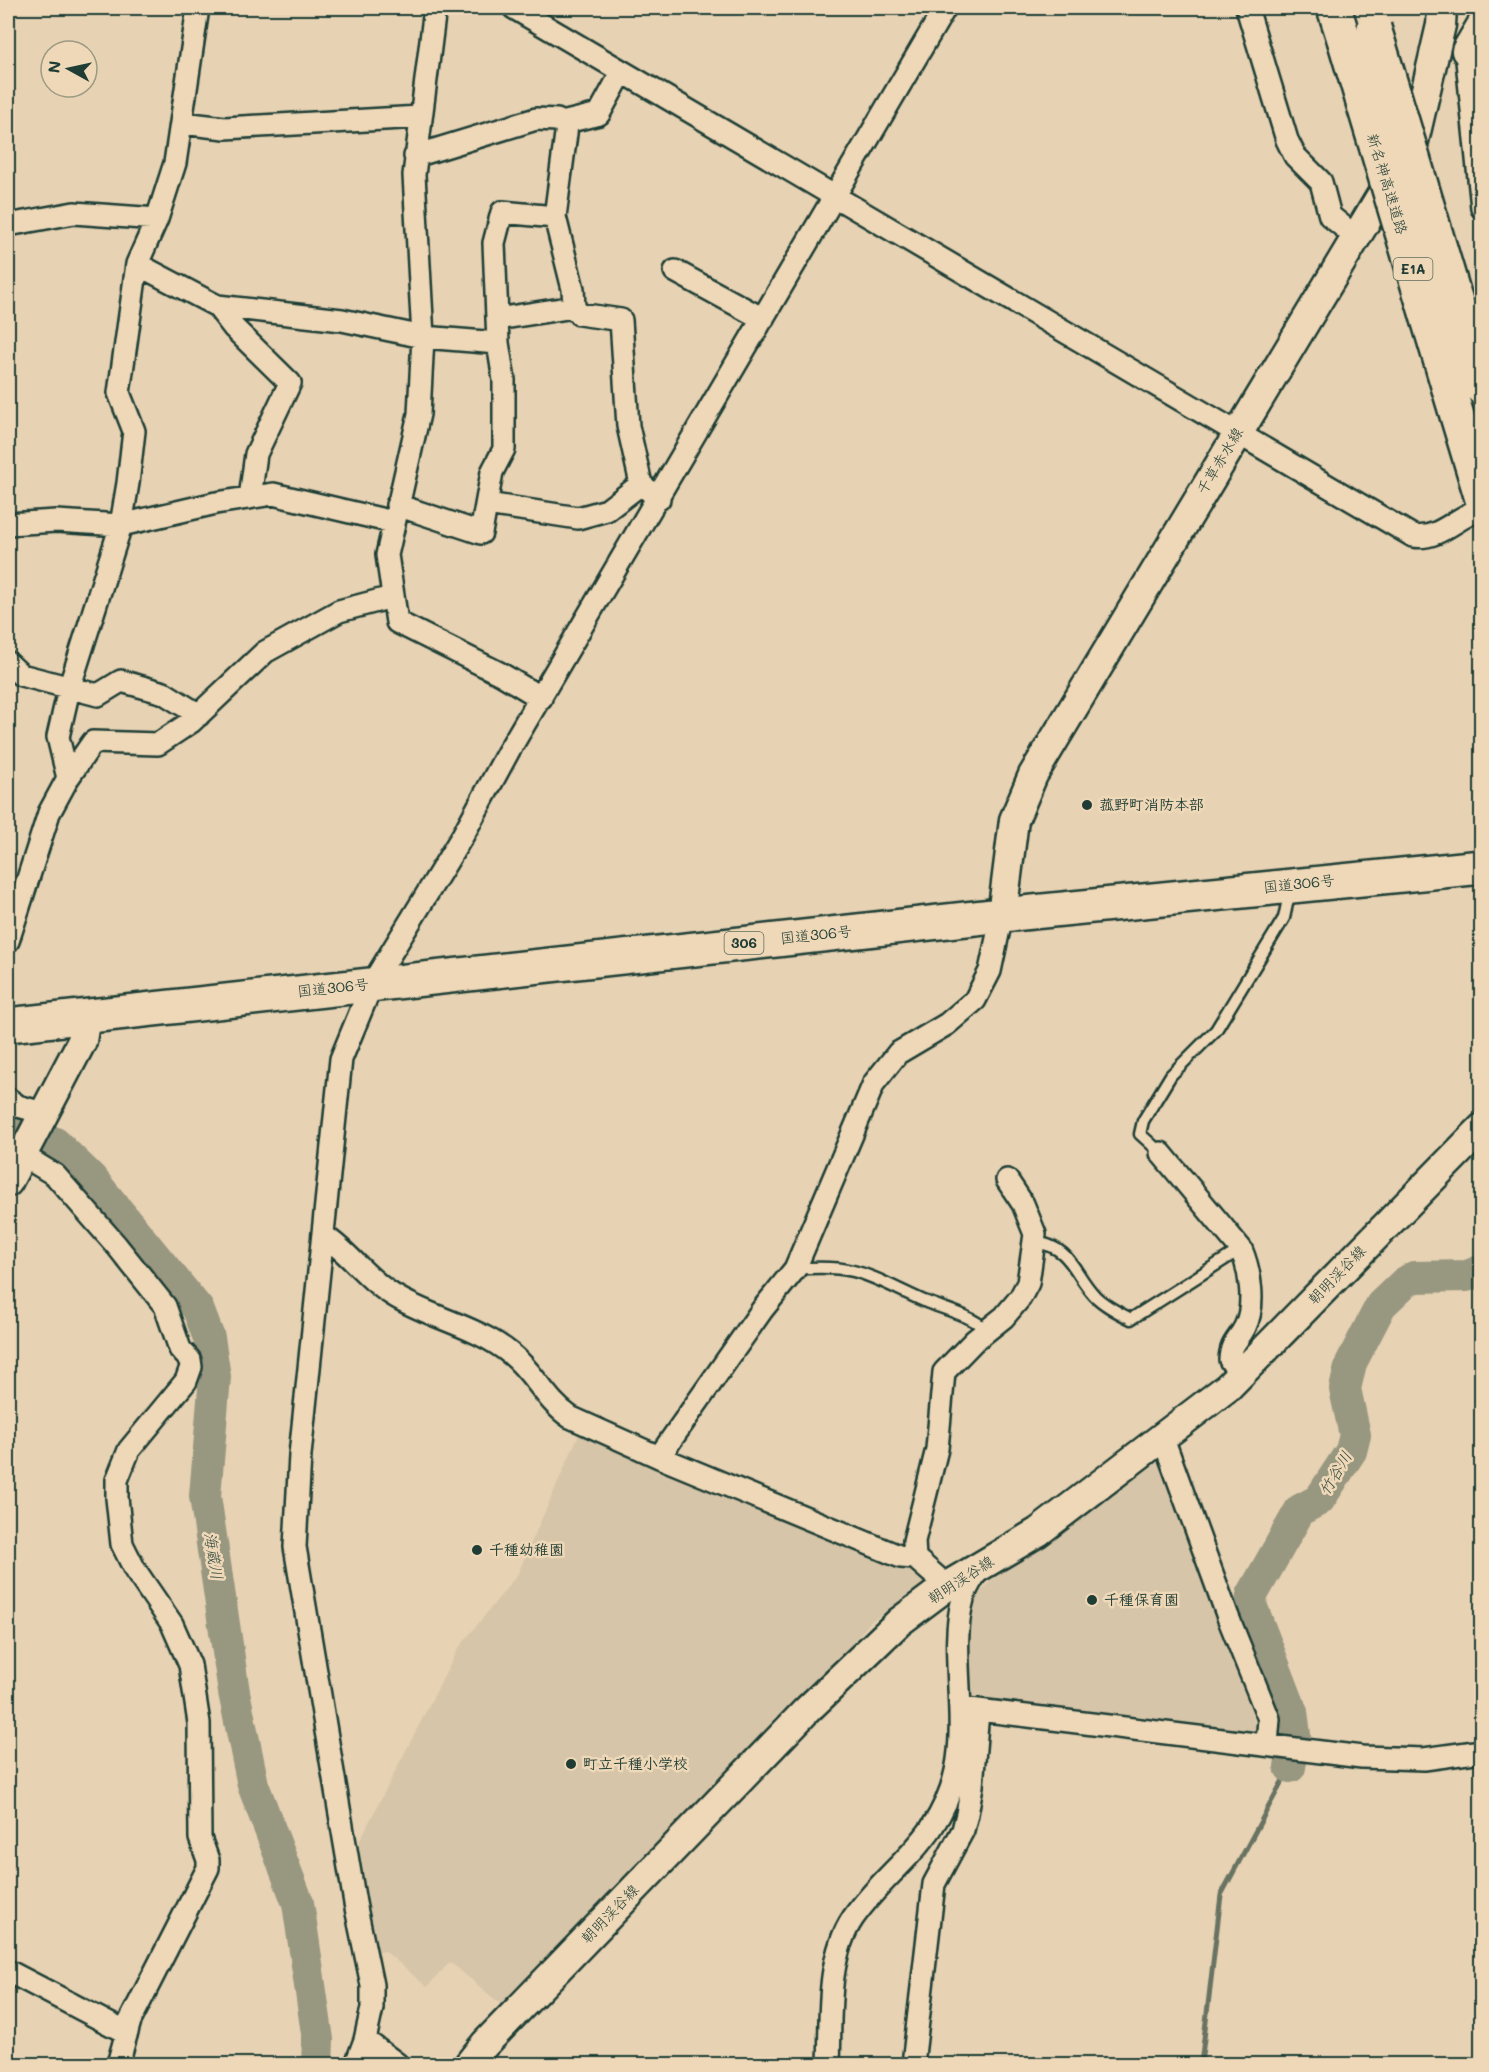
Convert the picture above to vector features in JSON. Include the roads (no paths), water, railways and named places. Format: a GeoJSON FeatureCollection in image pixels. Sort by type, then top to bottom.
{"type":"FeatureCollection","features":[{"type":"Feature","properties":{"kind":"highway","name":"新名神高速道路"},"geometry":{"type":"LineString","coordinates":[[1334,8],[1362,25],[1482,388]]}},
{"type":"Feature","properties":{"kind":"highway","name":"新名神高速道路"},"geometry":{"type":"LineString","coordinates":[[1362,25],[1482,499]]}},
{"type":"Feature","properties":{"kind":"highway","name":"国道306号"},"geometry":{"type":"LineString","coordinates":[[8,1025],[1290,884],[1482,867]]}},
{"type":"Feature","properties":{"kind":"main road","name":"千草赤水線"},"geometry":{"type":"LineString","coordinates":[[1002,915],[1014,820],[1034,775],[1237,432],[1414,141],[1442,8]]}},
{"type":"Feature","properties":{"kind":"main road"},"geometry":{"type":"LineString","coordinates":[[1466,51],[1482,24]]}},
{"type":"Feature","properties":{"kind":"main road"},"geometry":{"type":"LineString","coordinates":[[8,1182],[81,1041],[86,1016]]}},
{"type":"Feature","properties":{"kind":"main road","name":"朝明渓谷線"},"geometry":{"type":"LineString","coordinates":[[469,2064],[509,2018],[806,1711],[899,1622],[948,1586],[1038,1532],[1228,1387],[1482,1128]]}},
{"type":"Feature","properties":{"kind":"street"},"geometry":{"type":"LineString","coordinates":[[68,777],[58,737],[69,689],[121,525],[134,431],[119,393],[137,264],[157,219],[174,163],[198,8]]}},
{"type":"Feature","properties":{"kind":"street"},"geometry":{"type":"LineString","coordinates":[[435,8],[415,156],[414,200],[423,337],[419,414],[387,555],[392,597],[397,622],[501,674],[541,698]]}},
{"type":"Feature","properties":{"kind":"street"},"geometry":{"type":"LineString","coordinates":[[514,8],[835,194],[1413,536],[1431,536],[1469,512],[1482,509]]}},
{"type":"Feature","properties":{"kind":"street"},"geometry":{"type":"LineString","coordinates":[[356,2064],[365,2040],[372,2008],[372,1985],[355,1903],[295,1547],[300,1455],[341,1059],[372,984],[463,835],[945,8]]}},
{"type":"Feature","properties":{"kind":"street"},"geometry":{"type":"LineString","coordinates":[[1247,8],[1287,140],[1295,156],[1321,182],[1330,216],[1356,237]]}},
{"type":"Feature","properties":{"kind":"street"},"geometry":{"type":"LineString","coordinates":[[1466,51],[1482,208]]}},
{"type":"Feature","properties":{"kind":"street"},"geometry":{"type":"LineString","coordinates":[[562,123],[598,114],[622,72]]}},
{"type":"Feature","properties":{"kind":"street"},"geometry":{"type":"LineString","coordinates":[[182,123],[225,128],[420,117]]}},
{"type":"Feature","properties":{"kind":"street"},"geometry":{"type":"LineString","coordinates":[[415,156],[536,119],[557,120],[567,126],[555,217],[573,289],[574,306],[579,314],[621,320],[628,426],[641,484],[659,499]]}},
{"type":"Feature","properties":{"kind":"street"},"geometry":{"type":"LineString","coordinates":[[8,524],[56,521],[121,525],[273,494],[395,513],[481,533],[492,472],[504,449],[504,381],[498,343],[494,243],[502,212],[555,217]]}},
{"type":"Feature","properties":{"kind":"street"},"geometry":{"type":"LineString","coordinates":[[8,225],[74,213],[157,219]]}},
{"type":"Feature","properties":{"kind":"street"},"geometry":{"type":"LineString","coordinates":[[137,264],[217,306],[342,320],[423,337],[498,343]]}},
{"type":"Feature","properties":{"kind":"street"},"geometry":{"type":"LineString","coordinates":[[675,271],[763,319]]}},
{"type":"Feature","properties":{"kind":"street"},"geometry":{"type":"LineString","coordinates":[[217,306],[234,328],[290,382],[256,454],[250,498]]}},
{"type":"Feature","properties":{"kind":"street"},"geometry":{"type":"LineString","coordinates":[[497,319],[574,306]]}},
{"type":"Feature","properties":{"kind":"street"},"geometry":{"type":"LineString","coordinates":[[487,504],[578,518],[608,510],[641,484]]}},
{"type":"Feature","properties":{"kind":"street"},"geometry":{"type":"LineString","coordinates":[[8,941],[49,813],[68,777],[93,742],[158,744],[199,715],[265,652],[339,611],[392,597]]}},
{"type":"Feature","properties":{"kind":"street"},"geometry":{"type":"LineString","coordinates":[[8,663],[21,675],[98,695],[121,681],[164,693],[199,715]]}},
{"type":"Feature","properties":{"kind":"street"},"geometry":{"type":"LineString","coordinates":[[659,1457],[762,1310],[795,1269],[874,1083],[898,1053],[947,1024],[975,1000],[990,971],[1002,915]]}},
{"type":"Feature","properties":{"kind":"street"},"geometry":{"type":"LineString","coordinates":[[8,1099],[41,1116]]}},
{"type":"Feature","properties":{"kind":"street"},"geometry":{"type":"LineString","coordinates":[[23,1151],[55,1175],[165,1306],[180,1349],[190,1360],[191,1367],[186,1381],[129,1450],[117,1480],[117,1498],[122,1544],[135,1570],[172,1624],[190,1665],[199,1722],[200,1838],[208,1860],[208,1868],[130,2021],[118,2064]]}},
{"type":"Feature","properties":{"kind":"street"},"geometry":{"type":"LineString","coordinates":[[1161,1153],[1241,1249],[1246,1261],[1251,1303],[1246,1326],[1231,1345],[1230,1360],[1240,1374]]}},
{"type":"Feature","properties":{"kind":"street"},"geometry":{"type":"LineString","coordinates":[[915,1558],[914,1541],[937,1449],[944,1372],[987,1330],[1004,1317],[1028,1283],[1035,1234],[1023,1204],[1007,1180]]}},
{"type":"Feature","properties":{"kind":"street"},"geometry":{"type":"LineString","coordinates":[[324,1236],[334,1243],[364,1274],[393,1295],[481,1335],[512,1354],[524,1365],[545,1395],[570,1417],[659,1457],[901,1557],[915,1558],[948,1586]]}},
{"type":"Feature","properties":{"kind":"street"},"geometry":{"type":"LineString","coordinates":[[1163,1438],[1227,1617],[1269,1719],[1268,1745]]}},
{"type":"Feature","properties":{"kind":"street"},"geometry":{"type":"LineString","coordinates":[[913,2064],[934,1884],[965,1822],[972,1786],[970,1709],[959,1644],[961,1605],[980,1567]]}},
{"type":"Feature","properties":{"kind":"street"},"geometry":{"type":"LineString","coordinates":[[970,1709],[1362,1757],[1424,1759],[1482,1751]]}},
{"type":"Feature","properties":{"kind":"street"},"geometry":{"type":"LineString","coordinates":[[829,2064],[833,1978],[847,1930],[866,1903],[919,1847],[942,1811],[956,1771],[970,1709]]}},
{"type":"Feature","properties":{"kind":"street"},"geometry":{"type":"LineString","coordinates":[[8,1971],[127,2033]]}},
{"type":"Feature","properties":{"kind":"street"},"geometry":{"type":"LineString","coordinates":[[365,2040],[397,2064]]}},
{"type":"Feature","properties":{"kind":"lane"},"geometry":{"type":"LineString","coordinates":[[1161,1153],[1140,1134],[1143,1121],[1171,1075],[1216,1030],[1284,918],[1290,884]]}},
{"type":"Feature","properties":{"kind":"lane"},"geometry":{"type":"LineString","coordinates":[[1035,1242],[1060,1250],[1071,1260],[1097,1299],[1131,1319],[1241,1249]]}},
{"type":"Feature","properties":{"kind":"lane"},"geometry":{"type":"LineString","coordinates":[[795,1269],[818,1267],[854,1269],[876,1276],[923,1300],[972,1318],[987,1330]]}},
{"type":"Feature","properties":{"kind":"waterway","name":"海蔵川"},"geometry":{"type":"LineString","coordinates":[[8,1121],[55,1143],[92,1179],[198,1309],[209,1338],[215,1377],[205,1496],[234,1692],[253,1785],[298,1903],[318,2040],[317,2064]]}},
{"type":"Feature","properties":{"kind":"waterway","name":"竹谷川"},"geometry":{"type":"LineString","coordinates":[[1290,1767],[1295,1735],[1292,1712],[1251,1605],[1252,1595],[1300,1510],[1319,1500],[1351,1451],[1355,1435],[1345,1389],[1351,1363],[1381,1305],[1404,1283],[1414,1277],[1467,1276],[1482,1270]]}},
{"type":"Feature","properties":{"kind":"waterway"},"geometry":{"type":"LineString","coordinates":[[1201,2064],[1221,1895],[1290,1767]]}},
{"type":"Feature","properties":{"kind":"place","name":"菰野町消防本部"},"geometry":{"type":"Point","coordinates":[1087,805]}},
{"type":"Feature","properties":{"kind":"place","name":"千種幼稚園"},"geometry":{"type":"Point","coordinates":[477,1550]}},
{"type":"Feature","properties":{"kind":"place","name":"千種保育園"},"geometry":{"type":"Point","coordinates":[1092,1600]}},
{"type":"Feature","properties":{"kind":"place","name":"町立千種小学校"},"geometry":{"type":"Point","coordinates":[571,1764]}}]}
